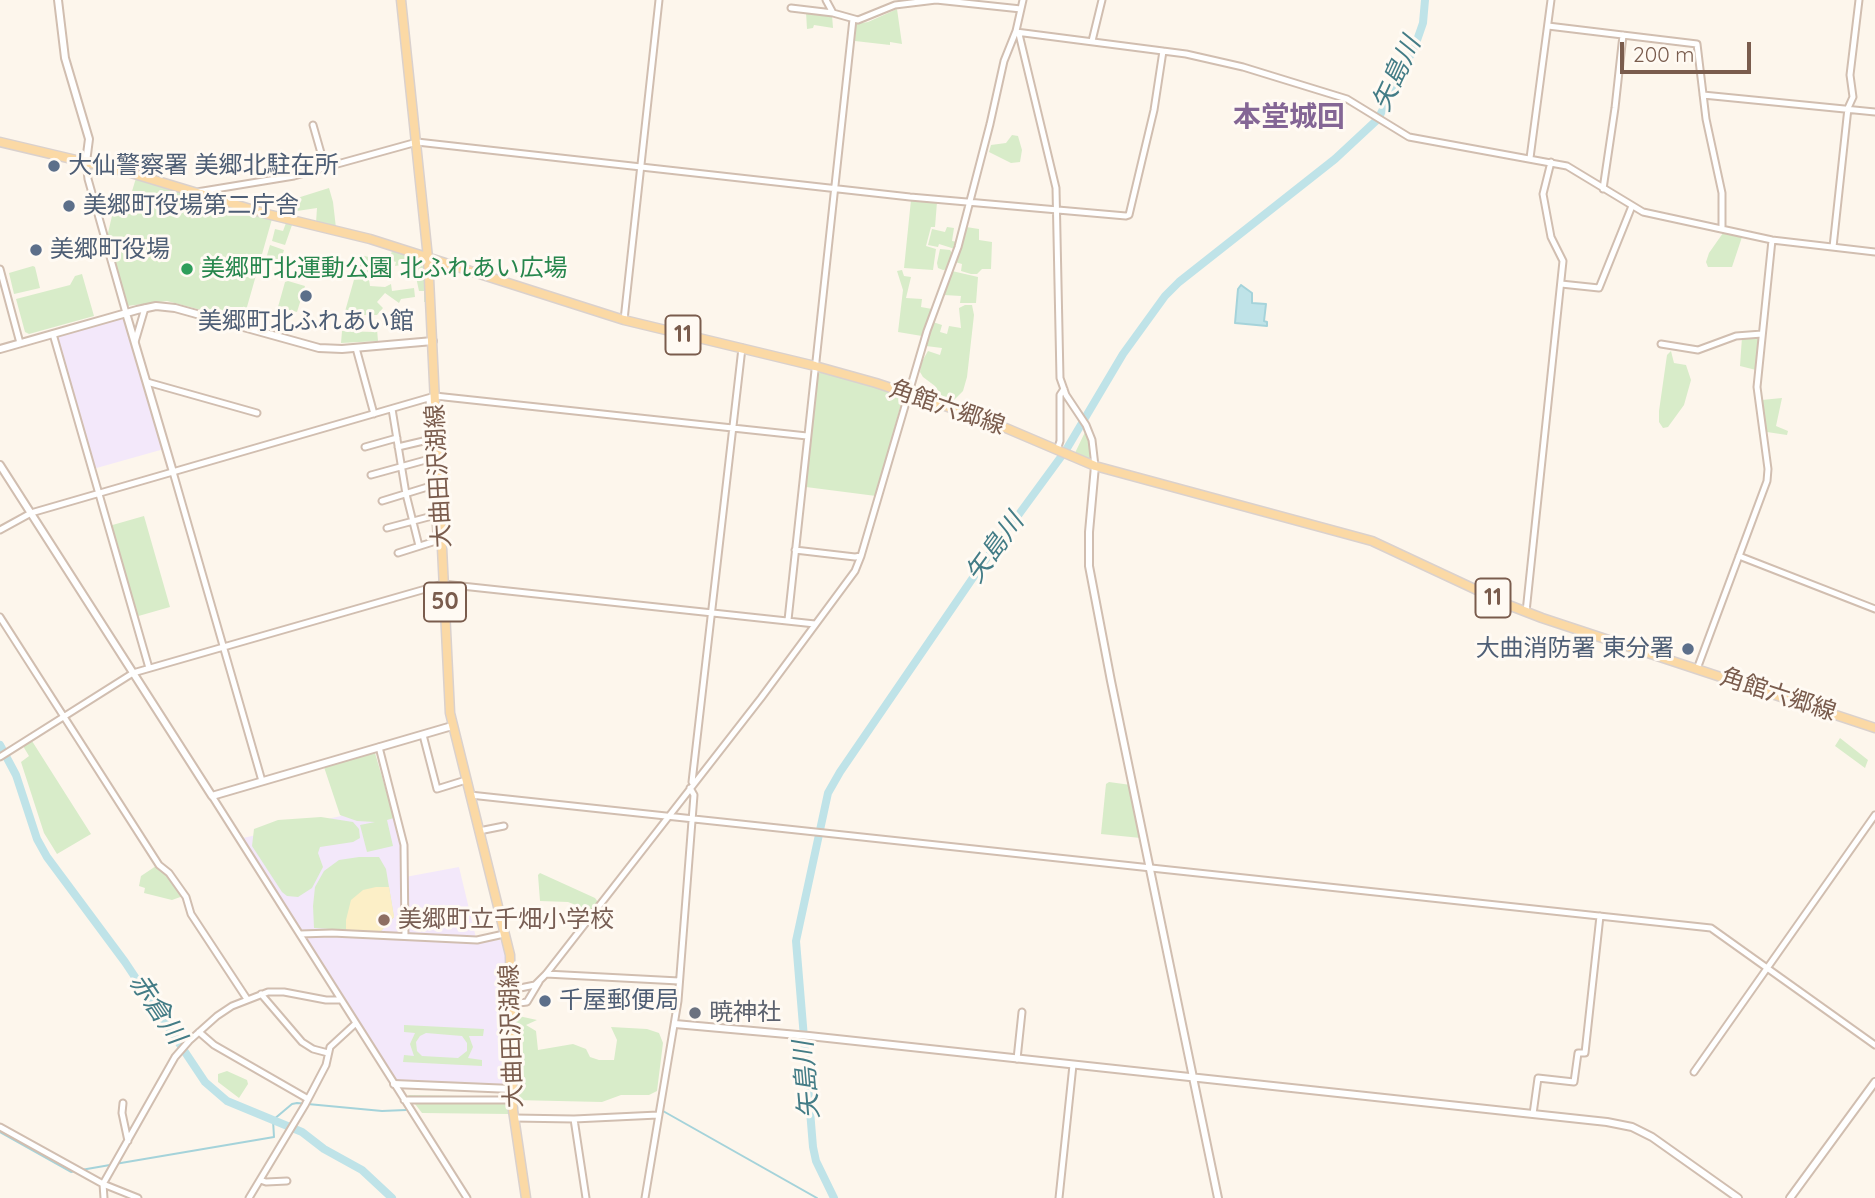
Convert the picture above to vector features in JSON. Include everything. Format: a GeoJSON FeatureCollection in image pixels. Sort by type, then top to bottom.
{"type":"FeatureCollection","features":[{"type":"Feature","properties":{"kind":"main road","name":"大曲田沢湖線"},"geometry":{"type":"LineString","coordinates":[[401,0],[428,258],[439,540],[452,726],[509,955],[514,1118],[526,1198]]}},
{"type":"Feature","properties":{"kind":"main road","name":"角館六郷線"},"geometry":{"type":"LineString","coordinates":[[0,142],[86,162],[267,214],[370,239],[624,320],[814,366],[908,393],[987,420],[1095,466],[1371,541],[1526,612],[1875,728]]}},
{"type":"Feature","properties":{"kind":"street"},"geometry":{"type":"LineString","coordinates":[[58,0],[65,58],[89,139],[86,162],[88,179],[262,781]]}},
{"type":"Feature","properties":{"kind":"street"},"geometry":{"type":"LineString","coordinates":[[624,320],[659,0]]}},
{"type":"Feature","properties":{"kind":"street"},"geometry":{"type":"LineString","coordinates":[[827,0],[833,13]]}},
{"type":"Feature","properties":{"kind":"street"},"geometry":{"type":"LineString","coordinates":[[791,8],[833,13],[853,19],[865,18],[895,5],[936,0],[1021,9]]}},
{"type":"Feature","properties":{"kind":"street"},"geometry":{"type":"LineString","coordinates":[[510,990],[535,985],[547,974],[855,571],[927,331],[958,247],[1004,61],[1017,33],[1023,0]]}},
{"type":"Feature","properties":{"kind":"street"},"geometry":{"type":"LineString","coordinates":[[1092,41],[1102,0]]}},
{"type":"Feature","properties":{"kind":"street"},"geometry":{"type":"LineString","coordinates":[[1530,158],[1551,0]]}},
{"type":"Feature","properties":{"kind":"street"},"geometry":{"type":"LineString","coordinates":[[1833,247],[1848,108],[1853,97],[1850,75],[1859,0]]}},
{"type":"Feature","properties":{"kind":"street"},"geometry":{"type":"LineString","coordinates":[[788,620],[853,19]]}},
{"type":"Feature","properties":{"kind":"street"},"geometry":{"type":"LineString","coordinates":[[1548,26],[1697,44],[1703,95],[1722,193],[1722,229]]}},
{"type":"Feature","properties":{"kind":"street"},"geometry":{"type":"LineString","coordinates":[[1017,33],[1163,51],[1243,67],[1347,99],[1409,137],[1551,162],[1573,169],[1643,212],[1772,240],[1875,252]]}},
{"type":"Feature","properties":{"kind":"street"},"geometry":{"type":"LineString","coordinates":[[1017,33],[1056,188],[1059,361],[1064,388],[1092,440],[1095,466],[1089,566],[1218,1198]]}},
{"type":"Feature","properties":{"kind":"street"},"geometry":{"type":"LineString","coordinates":[[1603,189],[1623,35]]}},
{"type":"Feature","properties":{"kind":"street"},"geometry":{"type":"LineString","coordinates":[[194,192],[294,176],[416,142],[1057,212],[1129,215],[1154,110],[1163,51]]}},
{"type":"Feature","properties":{"kind":"street"},"geometry":{"type":"LineString","coordinates":[[1703,95],[1875,112]]}},
{"type":"Feature","properties":{"kind":"street"},"geometry":{"type":"LineString","coordinates":[[313,125],[324,167]]}},
{"type":"Feature","properties":{"kind":"street"},"geometry":{"type":"LineString","coordinates":[[1526,612],[1563,261],[1551,237],[1542,194],[1551,162]]}},
{"type":"Feature","properties":{"kind":"street"},"geometry":{"type":"LineString","coordinates":[[1560,284],[1599,288],[1632,206]]}},
{"type":"Feature","properties":{"kind":"street"},"geometry":{"type":"LineString","coordinates":[[1697,669],[1767,481],[1768,469],[1757,387],[1772,240]]}},
{"type":"Feature","properties":{"kind":"street"},"geometry":{"type":"LineString","coordinates":[[0,269],[20,343]]}},
{"type":"Feature","properties":{"kind":"street"},"geometry":{"type":"LineString","coordinates":[[135,344],[145,308]]}},
{"type":"Feature","properties":{"kind":"street"},"geometry":{"type":"LineString","coordinates":[[0,349],[145,308],[175,308],[319,348],[356,348],[432,341]]}},
{"type":"Feature","properties":{"kind":"street"},"geometry":{"type":"LineString","coordinates":[[53,334],[149,668]]}},
{"type":"Feature","properties":{"kind":"street"},"geometry":{"type":"LineString","coordinates":[[1661,344],[1698,350],[1736,337],[1762,334]]}},
{"type":"Feature","properties":{"kind":"street"},"geometry":{"type":"LineString","coordinates":[[356,348],[374,414]]}},
{"type":"Feature","properties":{"kind":"street"},"geometry":{"type":"LineString","coordinates":[[645,1198],[675,1024],[694,795],[691,786],[742,348]]}},
{"type":"Feature","properties":{"kind":"street"},"geometry":{"type":"LineString","coordinates":[[147,382],[257,413]]}},
{"type":"Feature","properties":{"kind":"street"},"geometry":{"type":"LineString","coordinates":[[1061,452],[1060,395],[1064,388]]}},
{"type":"Feature","properties":{"kind":"street"},"geometry":{"type":"LineString","coordinates":[[0,530],[31,513],[432,397],[807,436]]}},
{"type":"Feature","properties":{"kind":"street"},"geometry":{"type":"LineString","coordinates":[[398,553],[439,540],[434,485],[432,397]]}},
{"type":"Feature","properties":{"kind":"street"},"geometry":{"type":"LineString","coordinates":[[392,409],[406,494],[419,546]]}},
{"type":"Feature","properties":{"kind":"street"},"geometry":{"type":"LineString","coordinates":[[365,447],[397,438]]}},
{"type":"Feature","properties":{"kind":"street"},"geometry":{"type":"LineString","coordinates":[[398,447],[432,439]]}},
{"type":"Feature","properties":{"kind":"street"},"geometry":{"type":"LineString","coordinates":[[371,475],[433,458]]}},
{"type":"Feature","properties":{"kind":"street"},"geometry":{"type":"LineString","coordinates":[[0,465],[467,1198]]}},
{"type":"Feature","properties":{"kind":"street"},"geometry":{"type":"LineString","coordinates":[[382,501],[434,485]]}},
{"type":"Feature","properties":{"kind":"street"},"geometry":{"type":"LineString","coordinates":[[387,528],[436,515]]}},
{"type":"Feature","properties":{"kind":"street"},"geometry":{"type":"LineString","coordinates":[[795,550],[861,556]]}},
{"type":"Feature","properties":{"kind":"street"},"geometry":{"type":"LineString","coordinates":[[1740,556],[1875,609]]}},
{"type":"Feature","properties":{"kind":"street"},"geometry":{"type":"LineString","coordinates":[[0,757],[133,673],[443,584],[815,624]]}},
{"type":"Feature","properties":{"kind":"street"},"geometry":{"type":"LineString","coordinates":[[0,617],[159,865],[169,873],[186,897],[191,914],[247,999]]}},
{"type":"Feature","properties":{"kind":"street"},"geometry":{"type":"LineString","coordinates":[[212,796],[452,726]]}},
{"type":"Feature","properties":{"kind":"street"},"geometry":{"type":"LineString","coordinates":[[423,735],[437,789],[466,780]]}},
{"type":"Feature","properties":{"kind":"street"},"geometry":{"type":"LineString","coordinates":[[379,747],[404,845],[405,936]]}},
{"type":"Feature","properties":{"kind":"street"},"geometry":{"type":"LineString","coordinates":[[470,794],[1711,928],[1768,966],[1875,1045]]}},
{"type":"Feature","properties":{"kind":"street"},"geometry":{"type":"LineString","coordinates":[[1694,1072],[1875,815]]}},
{"type":"Feature","properties":{"kind":"street"},"geometry":{"type":"LineString","coordinates":[[479,831],[504,825]]}},
{"type":"Feature","properties":{"kind":"street"},"geometry":{"type":"LineString","coordinates":[[1534,1114],[1538,1078],[1574,1082],[1578,1053],[1585,1053],[1600,916]]}},
{"type":"Feature","properties":{"kind":"street"},"geometry":{"type":"LineString","coordinates":[[300,934],[477,940],[504,934]]}},
{"type":"Feature","properties":{"kind":"street"},"geometry":{"type":"LineString","coordinates":[[547,974],[679,981]]}},
{"type":"Feature","properties":{"kind":"street"},"geometry":{"type":"LineString","coordinates":[[510,1004],[527,1002],[541,980]]}},
{"type":"Feature","properties":{"kind":"street"},"geometry":{"type":"LineString","coordinates":[[104,1198],[103,1184],[175,1057],[224,1011],[247,999],[274,991],[341,1000]]}},
{"type":"Feature","properties":{"kind":"street"},"geometry":{"type":"LineString","coordinates":[[261,994],[302,1042],[313,1049],[328,1053]]}},
{"type":"Feature","properties":{"kind":"street"},"geometry":{"type":"LineString","coordinates":[[1017,1059],[1022,1012]]}},
{"type":"Feature","properties":{"kind":"street"},"geometry":{"type":"LineString","coordinates":[[249,1198],[307,1102],[326,1065],[330,1047],[355,1024]]}},
{"type":"Feature","properties":{"kind":"street"},"geometry":{"type":"LineString","coordinates":[[675,1024],[1534,1114],[1632,1127],[1663,1144],[1738,1198]]}},
{"type":"Feature","properties":{"kind":"street"},"geometry":{"type":"LineString","coordinates":[[199,1032],[214,1045],[307,1102]]}},
{"type":"Feature","properties":{"kind":"street"},"geometry":{"type":"LineString","coordinates":[[1059,1198],[1073,1065]]}},
{"type":"Feature","properties":{"kind":"street"},"geometry":{"type":"LineString","coordinates":[[1790,1198],[1875,1082]]}},
{"type":"Feature","properties":{"kind":"street"},"geometry":{"type":"LineString","coordinates":[[394,1084],[512,1089]]}},
{"type":"Feature","properties":{"kind":"street"},"geometry":{"type":"LineString","coordinates":[[404,1100],[513,1100]]}},
{"type":"Feature","properties":{"kind":"street"},"geometry":{"type":"LineString","coordinates":[[123,1103],[122,1113],[128,1140]]}},
{"type":"Feature","properties":{"kind":"street"},"geometry":{"type":"LineString","coordinates":[[514,1118],[575,1119],[658,1115]]}},
{"type":"Feature","properties":{"kind":"street"},"geometry":{"type":"LineString","coordinates":[[575,1119],[586,1198]]}},
{"type":"Feature","properties":{"kind":"street"},"geometry":{"type":"LineString","coordinates":[[0,1127],[103,1184],[138,1198]]}},
{"type":"Feature","properties":{"kind":"street"},"geometry":{"type":"LineString","coordinates":[[260,1180],[287,1181]]}},
{"type":"Feature","properties":{"kind":"shaded area"},"geometry":{"type":"Polygon","coordinates":[[[125,315],[164,449],[93,469],[55,336],[125,315]]]}},
{"type":"Feature","properties":{"kind":"shaded area","name":"美郷町立千畑小学校"},"geometry":{"type":"Polygon","coordinates":[[[375,753],[401,847],[400,878],[459,867],[477,942],[500,940],[505,944],[508,1087],[395,1080],[243,838],[341,816],[324,763],[375,753]]]}},
{"type":"Feature","properties":{"kind":"green space"},"geometry":{"type":"Polygon","coordinates":[[[897,9],[902,44],[855,41],[856,24],[868,22],[897,9]]]}},
{"type":"Feature","properties":{"kind":"green space"},"geometry":{"type":"Polygon","coordinates":[[[806,12],[832,15],[833,28],[814,25],[813,28],[807,29],[806,12]]]}},
{"type":"Feature","properties":{"kind":"green space"},"geometry":{"type":"Polygon","coordinates":[[[1012,135],[1018,136],[1022,150],[1020,162],[1011,163],[989,152],[991,145],[1006,143],[1012,135]]]}},
{"type":"Feature","properties":{"kind":"green space","name":"美郷町北運動公園 北ふれあい広場"},"geometry":{"type":"Polygon","coordinates":[[[136,178],[272,219],[243,321],[167,301],[127,306],[107,237],[112,216],[130,198],[136,178]]]}},
{"type":"Feature","properties":{"kind":"green space"},"geometry":{"type":"Polygon","coordinates":[[[329,188],[336,228],[316,223],[317,208],[297,211],[294,199],[329,188]]]}},
{"type":"Feature","properties":{"kind":"green space"},"geometry":{"type":"Polygon","coordinates":[[[911,200],[937,202],[935,227],[931,227],[926,246],[936,249],[933,270],[904,268],[911,200]]]}},
{"type":"Feature","properties":{"kind":"green space"},"geometry":{"type":"Polygon","coordinates":[[[286,223],[292,225],[285,245],[272,241],[275,229],[283,231],[286,223]]]}},
{"type":"Feature","properties":{"kind":"green space"},"geometry":{"type":"Polygon","coordinates":[[[947,227],[954,228],[952,241],[957,242],[955,249],[939,244],[938,247],[928,245],[932,229],[945,232],[947,227]]]}},
{"type":"Feature","properties":{"kind":"green space"},"geometry":{"type":"Polygon","coordinates":[[[966,227],[979,229],[979,240],[992,242],[991,269],[982,269],[977,274],[971,274],[961,271],[962,264],[955,262],[966,227]]]}},
{"type":"Feature","properties":{"kind":"green space"},"geometry":{"type":"Polygon","coordinates":[[[1723,233],[1742,237],[1732,267],[1708,267],[1706,262],[1709,253],[1723,233]]]}},
{"type":"Feature","properties":{"kind":"green space"},"geometry":{"type":"Polygon","coordinates":[[[270,245],[284,250],[279,266],[265,262],[270,245]]]}},
{"type":"Feature","properties":{"kind":"green space"},"geometry":{"type":"Polygon","coordinates":[[[940,249],[950,250],[952,253],[949,269],[938,268],[940,249]]]}},
{"type":"Feature","properties":{"kind":"green space"},"geometry":{"type":"Polygon","coordinates":[[[392,250],[414,257],[422,265],[426,271],[428,302],[424,302],[424,291],[419,291],[413,263],[395,266],[396,262],[390,260],[392,250]]]}},
{"type":"Feature","properties":{"kind":"green space"},"geometry":{"type":"Polygon","coordinates":[[[361,255],[376,259],[368,273],[370,286],[385,287],[391,284],[392,291],[414,288],[415,297],[401,299],[399,303],[385,293],[377,302],[383,308],[377,315],[344,315],[361,255]]]}},
{"type":"Feature","properties":{"kind":"green space"},"geometry":{"type":"Polygon","coordinates":[[[33,266],[40,288],[14,294],[9,273],[33,266]]]}},
{"type":"Feature","properties":{"kind":"green space"},"geometry":{"type":"Polygon","coordinates":[[[902,270],[904,276],[911,277],[906,298],[922,299],[921,307],[932,309],[922,336],[898,332],[903,290],[897,271],[902,270]]]}},
{"type":"Feature","properties":{"kind":"green space"},"geometry":{"type":"Polygon","coordinates":[[[952,271],[978,277],[976,303],[960,303],[961,296],[944,295],[952,271]]]}},
{"type":"Feature","properties":{"kind":"green space"},"geometry":{"type":"Polygon","coordinates":[[[82,274],[94,316],[29,334],[25,332],[16,299],[70,285],[75,276],[82,274]]]}},
{"type":"Feature","properties":{"kind":"green space"},"geometry":{"type":"Polygon","coordinates":[[[285,282],[305,286],[297,312],[278,307],[285,282]]]}},
{"type":"Feature","properties":{"kind":"green space"},"geometry":{"type":"Polygon","coordinates":[[[972,305],[974,315],[967,377],[963,391],[952,402],[944,399],[935,386],[923,377],[920,372],[921,363],[928,351],[940,355],[942,348],[926,346],[933,322],[942,325],[940,332],[947,334],[949,326],[961,328],[959,308],[972,305]]]}},
{"type":"Feature","properties":{"kind":"green space"},"geometry":{"type":"Polygon","coordinates":[[[377,329],[378,341],[341,343],[342,331],[374,332],[377,329]]]}},
{"type":"Feature","properties":{"kind":"green space"},"geometry":{"type":"Polygon","coordinates":[[[1757,336],[1759,340],[1756,370],[1740,366],[1742,337],[1757,336]]]}},
{"type":"Feature","properties":{"kind":"green space"},"geometry":{"type":"Polygon","coordinates":[[[1671,351],[1674,363],[1686,365],[1691,380],[1684,405],[1668,427],[1663,428],[1659,422],[1659,411],[1667,355],[1671,351]]]}},
{"type":"Feature","properties":{"kind":"green space"},"geometry":{"type":"Polygon","coordinates":[[[824,371],[904,393],[876,496],[806,487],[818,374],[824,371]]]}},
{"type":"Feature","properties":{"kind":"green space"},"geometry":{"type":"Polygon","coordinates":[[[1782,398],[1776,426],[1788,431],[1787,435],[1767,432],[1762,400],[1782,398]]]}},
{"type":"Feature","properties":{"kind":"green space"},"geometry":{"type":"Polygon","coordinates":[[[1086,430],[1090,441],[1090,460],[1075,453],[1086,430]]]}},
{"type":"Feature","properties":{"kind":"green space"},"geometry":{"type":"Polygon","coordinates":[[[144,516],[170,607],[135,617],[109,526],[144,516]]]}},
{"type":"Feature","properties":{"kind":"green space"},"geometry":{"type":"Polygon","coordinates":[[[1840,738],[1868,760],[1865,768],[1835,746],[1840,738]]]}},
{"type":"Feature","properties":{"kind":"green space"},"geometry":{"type":"Polygon","coordinates":[[[32,741],[91,834],[57,854],[44,833],[21,762],[29,756],[23,746],[32,741]]]}},
{"type":"Feature","properties":{"kind":"green space"},"geometry":{"type":"Polygon","coordinates":[[[375,753],[394,818],[387,820],[393,846],[367,852],[360,825],[375,822],[357,821],[340,815],[324,767],[375,753]]]}},
{"type":"Feature","properties":{"kind":"green space"},"geometry":{"type":"Polygon","coordinates":[[[1109,782],[1131,785],[1141,838],[1101,834],[1106,784],[1109,782]]]}},
{"type":"Feature","properties":{"kind":"green space"},"geometry":{"type":"Polygon","coordinates":[[[321,817],[353,822],[359,829],[360,838],[353,842],[320,847],[318,853],[323,867],[312,888],[298,897],[287,896],[252,846],[254,829],[278,820],[321,817]]]}},
{"type":"Feature","properties":{"kind":"green space"},"geometry":{"type":"Polygon","coordinates":[[[379,857],[386,869],[394,917],[380,932],[314,928],[315,887],[324,871],[339,860],[379,857]]]}},
{"type":"Feature","properties":{"kind":"green space"},"geometry":{"type":"Polygon","coordinates":[[[156,866],[168,874],[183,896],[172,900],[144,893],[145,888],[139,886],[141,876],[156,866]]]}},
{"type":"Feature","properties":{"kind":"green space"},"geometry":{"type":"Polygon","coordinates":[[[540,873],[595,898],[597,905],[591,911],[568,902],[540,901],[540,873]]]}},
{"type":"Feature","properties":{"kind":"green space"},"geometry":{"type":"Polygon","coordinates":[[[514,1015],[537,1020],[526,1025],[536,1031],[538,1050],[573,1044],[586,1049],[590,1057],[599,1060],[614,1060],[617,1040],[611,1027],[647,1029],[659,1033],[663,1043],[657,1091],[649,1095],[621,1095],[602,1102],[515,1100],[514,1015]]]}},
{"type":"Feature","properties":{"kind":"green space"},"geometry":{"type":"Polygon","coordinates":[[[404,1025],[484,1029],[483,1036],[469,1036],[473,1047],[468,1058],[482,1060],[482,1066],[403,1062],[404,1055],[414,1056],[410,1044],[415,1033],[404,1032],[404,1025]],[[426,1033],[416,1042],[417,1051],[422,1056],[458,1058],[467,1051],[467,1043],[462,1036],[426,1033]]]}},
{"type":"Feature","properties":{"kind":"green space"},"geometry":{"type":"Polygon","coordinates":[[[227,1071],[247,1080],[248,1084],[239,1098],[218,1082],[218,1074],[227,1071]]]}},
{"type":"Feature","properties":{"kind":"green space"},"geometry":{"type":"Polygon","coordinates":[[[408,1095],[509,1097],[510,1114],[422,1113],[408,1095]]]}},
{"type":"Feature","properties":{"kind":"sand"},"geometry":{"type":"Polygon","coordinates":[[[389,887],[394,917],[380,932],[346,930],[351,900],[363,890],[389,887]]]}},
{"type":"Feature","properties":{"kind":"water"},"geometry":{"type":"Polygon","coordinates":[[[1241,285],[1252,293],[1252,303],[1266,304],[1264,321],[1267,326],[1235,323],[1238,289],[1241,285]]]}},
{"type":"Feature","properties":{"kind":"waterway","name":"矢島川"},"geometry":{"type":"LineString","coordinates":[[834,1198],[816,1161],[813,1147],[796,941],[828,793],[981,566],[1066,450],[1123,354],[1165,296],[1179,282],[1335,159],[1378,119],[1415,46],[1423,23],[1425,0]]}},
{"type":"Feature","properties":{"kind":"waterway","name":"赤倉川"},"geometry":{"type":"LineString","coordinates":[[0,745],[16,775],[37,839],[47,857],[125,962],[205,1082],[227,1101],[302,1132],[324,1149],[362,1170],[392,1198]]}},
{"type":"Feature","properties":{"kind":"waterway"},"geometry":{"type":"LineString","coordinates":[[115,1164],[274,1137],[273,1120],[297,1103],[382,1111],[406,1110]]}},
{"type":"Feature","properties":{"kind":"waterway"},"geometry":{"type":"LineString","coordinates":[[416,1103],[508,1103]]}},
{"type":"Feature","properties":{"kind":"waterway"},"geometry":{"type":"LineString","coordinates":[[663,1111],[817,1198]]}},
{"type":"Feature","properties":{"kind":"waterway"},"geometry":{"type":"LineString","coordinates":[[0,1132],[71,1172],[75,1171]]}},
{"type":"Feature","properties":{"kind":"waterway"},"geometry":{"type":"LineString","coordinates":[[81,1170],[110,1165]]}},
{"type":"Feature","properties":{"kind":"place","name":"大仙警察署 美郷北駐在所"},"geometry":{"type":"Point","coordinates":[54,166]}},
{"type":"Feature","properties":{"kind":"place","name":"美郷町役場第二庁舎"},"geometry":{"type":"Point","coordinates":[69,206]}},
{"type":"Feature","properties":{"kind":"place","name":"美郷町役場"},"geometry":{"type":"Point","coordinates":[36,250]}},
{"type":"Feature","properties":{"kind":"place","name":"美郷町北運動公園 北ふれあい広場"},"geometry":{"type":"Point","coordinates":[187,269]}},
{"type":"Feature","properties":{"kind":"place","name":"美郷町北ふれあい館"},"geometry":{"type":"Point","coordinates":[306,296]}},
{"type":"Feature","properties":{"kind":"place","name":"大曲消防署 東分署"},"geometry":{"type":"Point","coordinates":[1688,649]}},
{"type":"Feature","properties":{"kind":"place","name":"美郷町立千畑小学校"},"geometry":{"type":"Point","coordinates":[384,920]}},
{"type":"Feature","properties":{"kind":"place","name":"千屋郵便局"},"geometry":{"type":"Point","coordinates":[545,1001]}},
{"type":"Feature","properties":{"kind":"place","name":"暁神社"},"geometry":{"type":"Point","coordinates":[695,1013]}},
{"type":"Feature","properties":{"kind":"district","name":"本堂城回"},"geometry":{"type":"Point","coordinates":[1289,118]}}]}
